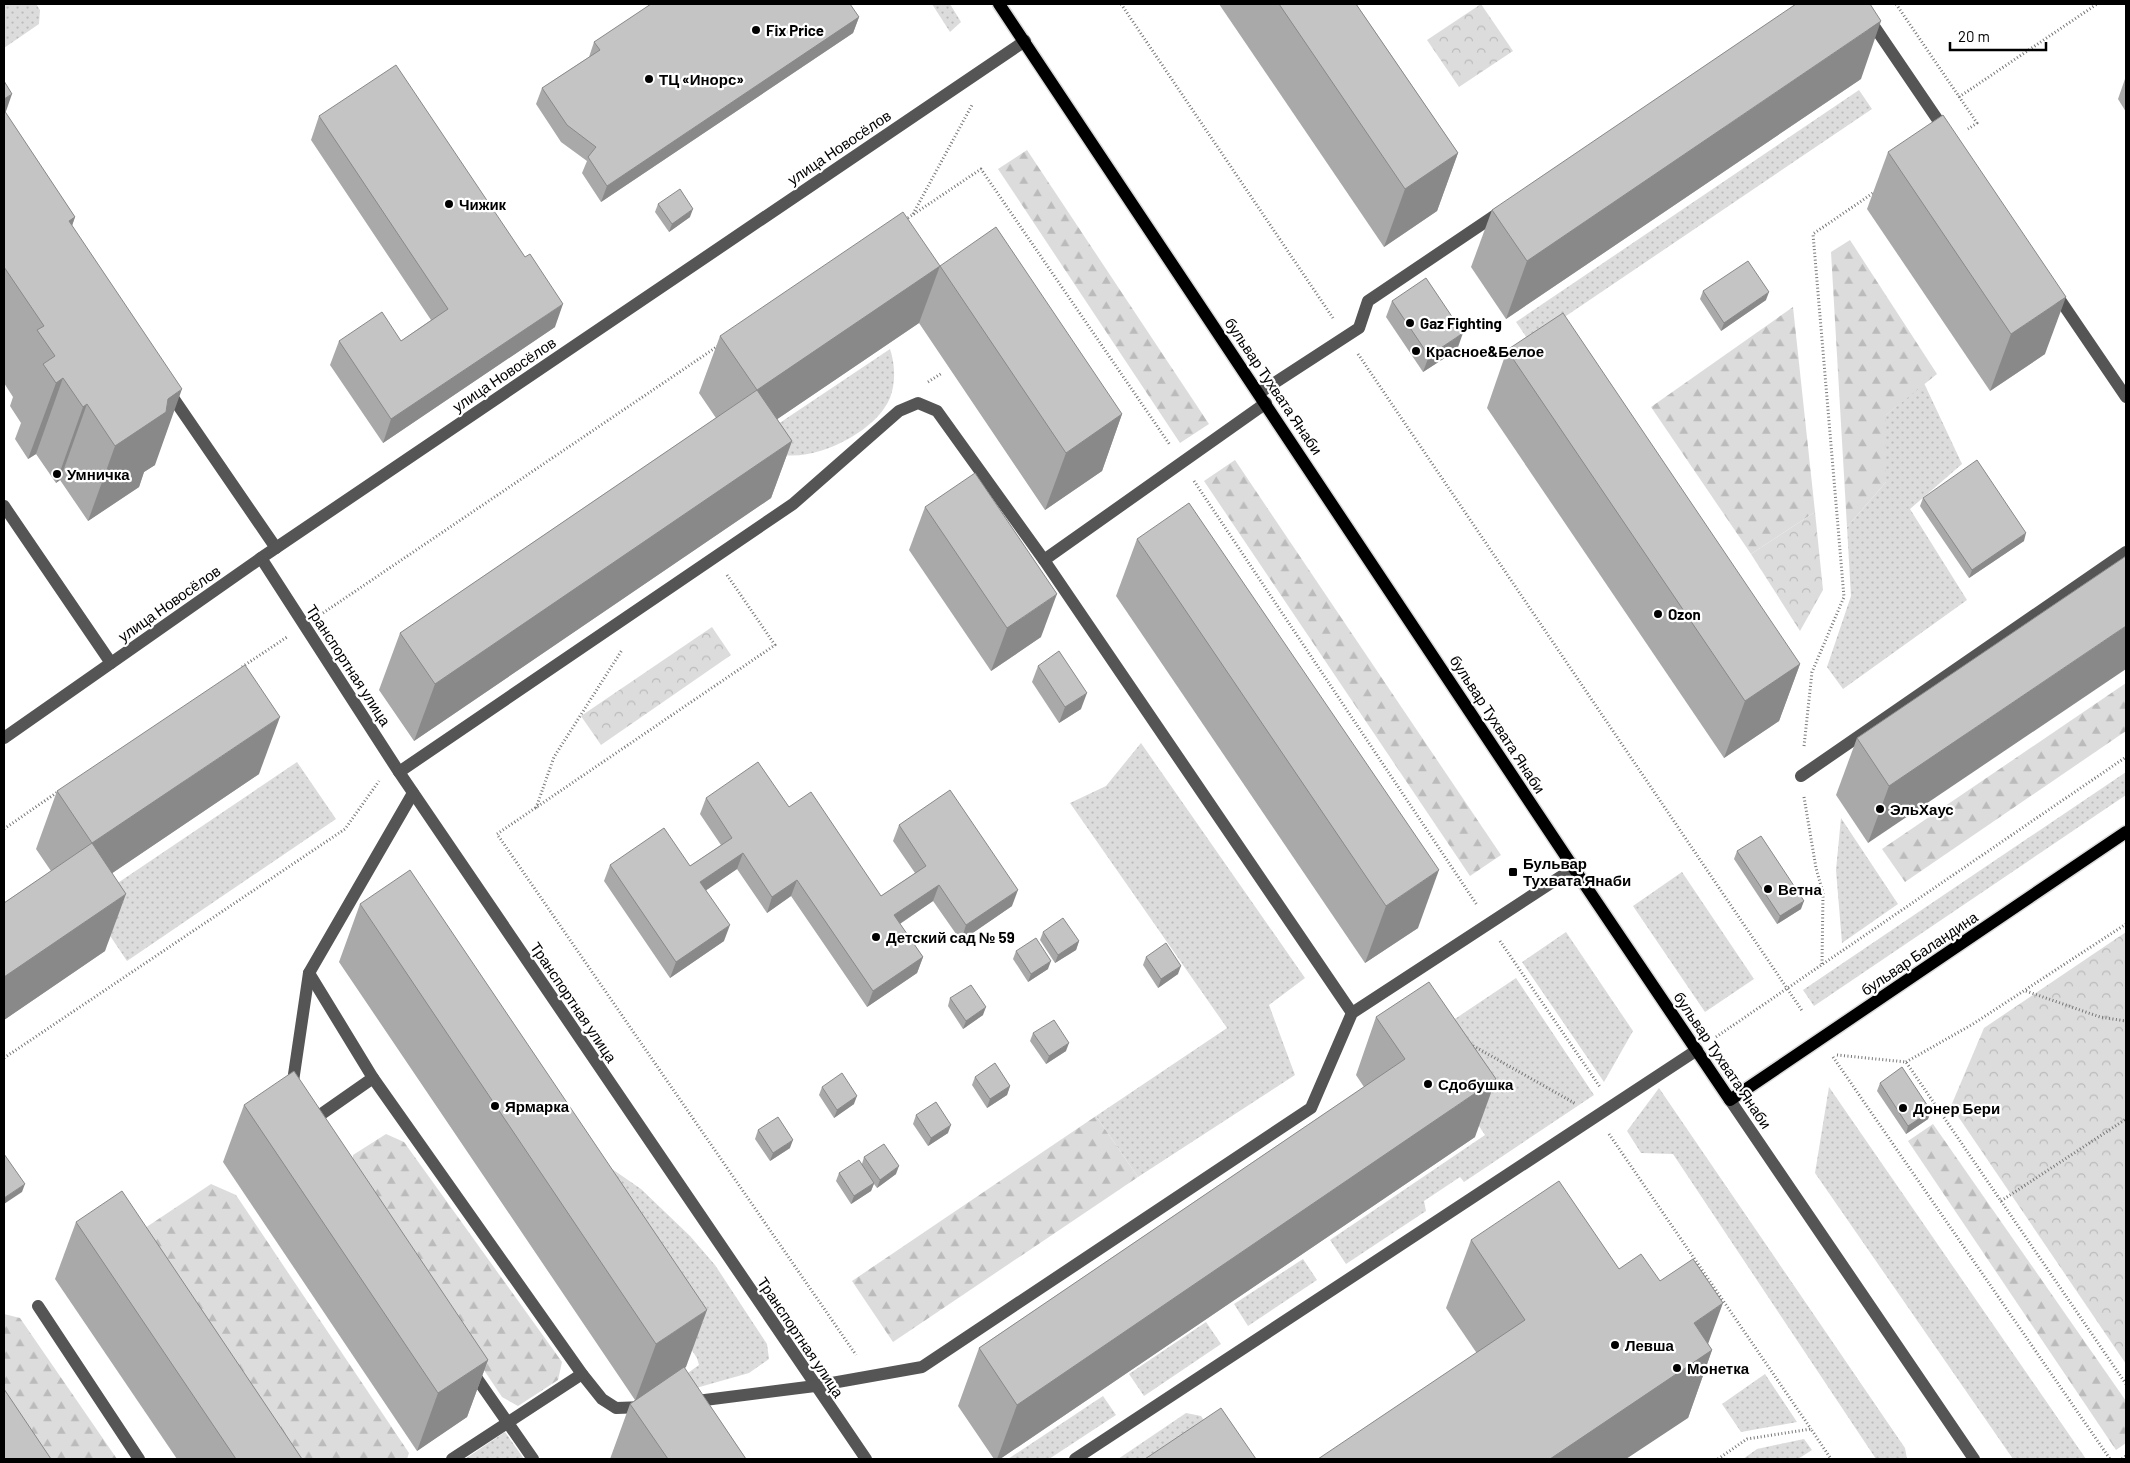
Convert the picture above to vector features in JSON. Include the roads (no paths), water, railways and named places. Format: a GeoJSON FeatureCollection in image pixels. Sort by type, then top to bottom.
{"type":"FeatureCollection","features":[{"type":"Feature","properties":{"kind":"main road","name":"бульвар Тухвата Янаби"},"geometry":{"type":"LineString","coordinates":[[999,4],[1730,1100]]}},
{"type":"Feature","properties":{"kind":"main road","name":"бульвар Баландина"},"geometry":{"type":"LineString","coordinates":[[1730,1100],[2126,832]]}},
{"type":"Feature","properties":{"kind":"street"},"geometry":{"type":"LineString","coordinates":[[1858,4],[1951,139]]}},
{"type":"Feature","properties":{"kind":"street","name":"улица Новосёлов"},"geometry":{"type":"LineString","coordinates":[[4,738],[261,558],[1025,41]]}},
{"type":"Feature","properties":{"kind":"street"},"geometry":{"type":"LineString","coordinates":[[1044,560],[1182,463],[1262,398],[1359,328],[1368,301],[1507,208]]}},
{"type":"Feature","properties":{"kind":"street"},"geometry":{"type":"LineString","coordinates":[[2044,276],[2126,397]]}},
{"type":"Feature","properties":{"kind":"street"},"geometry":{"type":"LineString","coordinates":[[159,378],[276,548]]}},
{"type":"Feature","properties":{"kind":"street"},"geometry":{"type":"LineString","coordinates":[[395,767],[715,558],[793,504],[899,411],[918,402],[937,411],[1044,560],[1352,1013]]}},
{"type":"Feature","properties":{"kind":"street"},"geometry":{"type":"LineString","coordinates":[[4,506],[111,664]]}},
{"type":"Feature","properties":{"kind":"street"},"geometry":{"type":"LineString","coordinates":[[1801,776],[2126,552]]}},
{"type":"Feature","properties":{"kind":"street","name":"Транспортная улица"},"geometry":{"type":"LineString","coordinates":[[261,558],[395,767],[866,1459]]}},
{"type":"Feature","properties":{"kind":"street"},"geometry":{"type":"LineString","coordinates":[[295,1098],[292,1088],[309,973],[413,793]]}},
{"type":"Feature","properties":{"kind":"street"},"geometry":{"type":"LineString","coordinates":[[681,1403],[815,1386],[922,1367],[1310,1108],[1352,1013],[1574,868]]}},
{"type":"Feature","properties":{"kind":"street"},"geometry":{"type":"LineString","coordinates":[[309,973],[373,1078],[582,1374],[602,1399],[616,1408],[633,1409],[662,1405]]}},
{"type":"Feature","properties":{"kind":"street"},"geometry":{"type":"LineString","coordinates":[[1075,1459],[1697,1050]]}},
{"type":"Feature","properties":{"kind":"street"},"geometry":{"type":"LineString","coordinates":[[305,1125],[373,1078]]}},
{"type":"Feature","properties":{"kind":"street","name":"бульвар Тухвата Янаби"},"geometry":{"type":"LineString","coordinates":[[1730,1100],[1974,1459]]}},
{"type":"Feature","properties":{"kind":"street"},"geometry":{"type":"LineString","coordinates":[[38,1306],[139,1459]]}},
{"type":"Feature","properties":{"kind":"street"},"geometry":{"type":"LineString","coordinates":[[462,1357],[532,1459]]}},
{"type":"Feature","properties":{"kind":"street"},"geometry":{"type":"LineString","coordinates":[[452,1459],[582,1374]]}},
{"type":"Feature","properties":{"kind":"place","name":"Fix Price"},"geometry":{"type":"Point","coordinates":[756,30]}},
{"type":"Feature","properties":{"kind":"place","name":"ТЦ «Инорс»"},"geometry":{"type":"Point","coordinates":[649,79]}},
{"type":"Feature","properties":{"kind":"place","name":"Чижик"},"geometry":{"type":"Point","coordinates":[449,204]}},
{"type":"Feature","properties":{"kind":"place","name":"Gaz Fighting"},"geometry":{"type":"Point","coordinates":[1410,323]}},
{"type":"Feature","properties":{"kind":"place","name":"Красное&Белое"},"geometry":{"type":"Point","coordinates":[1416,351]}},
{"type":"Feature","properties":{"kind":"place","name":"Умничка"},"geometry":{"type":"Point","coordinates":[57,474]}},
{"type":"Feature","properties":{"kind":"place","name":"Ozon"},"geometry":{"type":"Point","coordinates":[1658,614]}},
{"type":"Feature","properties":{"kind":"place","name":"ЭльХаус"},"geometry":{"type":"Point","coordinates":[1880,809]}},
{"type":"Feature","properties":{"kind":"place","name":"Бульвар Тухвата Янаби"},"geometry":{"type":"Point","coordinates":[1513,872]}},
{"type":"Feature","properties":{"kind":"place","name":"Ветна"},"geometry":{"type":"Point","coordinates":[1768,889]}},
{"type":"Feature","properties":{"kind":"place","name":"Детский сад № 59"},"geometry":{"type":"Point","coordinates":[876,937]}},
{"type":"Feature","properties":{"kind":"place","name":"Сдобушка"},"geometry":{"type":"Point","coordinates":[1428,1084]}},
{"type":"Feature","properties":{"kind":"place","name":"Ярмарка"},"geometry":{"type":"Point","coordinates":[495,1106]}},
{"type":"Feature","properties":{"kind":"place","name":"Донер Бери"},"geometry":{"type":"Point","coordinates":[1903,1108]}},
{"type":"Feature","properties":{"kind":"place","name":"Левша"},"geometry":{"type":"Point","coordinates":[1615,1345]}},
{"type":"Feature","properties":{"kind":"place","name":"Монетка"},"geometry":{"type":"Point","coordinates":[1677,1368]}}]}
